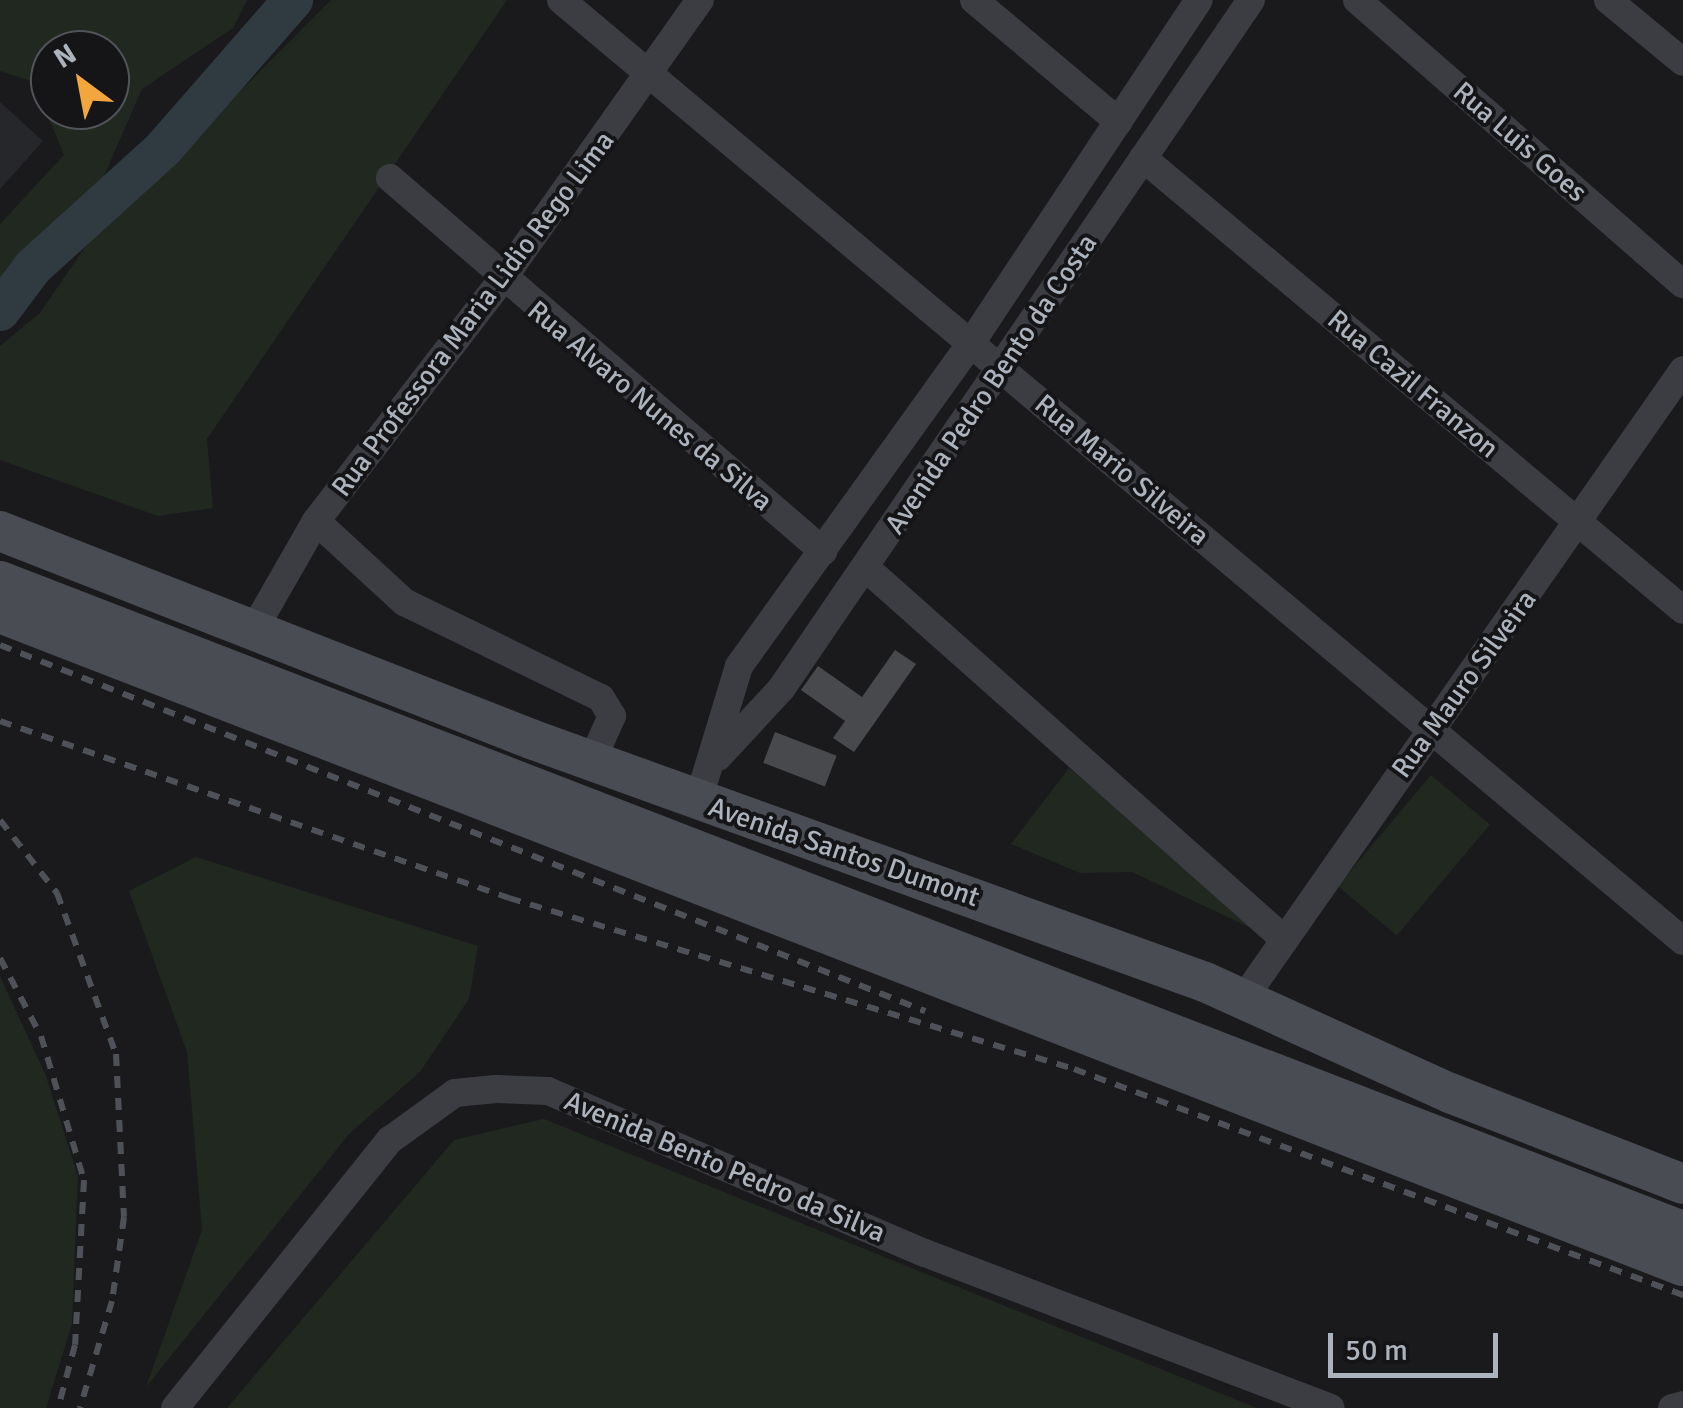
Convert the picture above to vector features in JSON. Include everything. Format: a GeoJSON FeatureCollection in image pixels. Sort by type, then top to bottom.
{"type":"FeatureCollection","features":[{"type":"Feature","properties":{"kind":"main road","name":"Avenida Santos Dumont"},"geometry":{"type":"LineString","coordinates":[[0,531],[253,632],[698,800],[1244,998],[1450,1093],[1683,1184]]}},
{"type":"Feature","properties":{"kind":"main road","name":"Avenida Santos Dumont"},"geometry":{"type":"LineString","coordinates":[[0,581],[1683,1232]]}},
{"type":"Feature","properties":{"kind":"main road"},"geometry":{"type":"LineString","coordinates":[[0,612],[1683,1266]]}},
{"type":"Feature","properties":{"kind":"street","name":"Rua Mario Silveira"},"geometry":{"type":"LineString","coordinates":[[562,0],[1683,941]]}},
{"type":"Feature","properties":{"kind":"street","name":"Rua Professora Maria Lidio Rego Lima"},"geometry":{"type":"LineString","coordinates":[[253,632],[316,521],[501,281],[652,76],[700,0]]}},
{"type":"Feature","properties":{"kind":"street"},"geometry":{"type":"LineString","coordinates":[[974,0],[1119,122]]}},
{"type":"Feature","properties":{"kind":"street","name":"Avenida Pedro Bento da Costa"},"geometry":{"type":"LineString","coordinates":[[698,800],[717,758],[740,666],[970,346],[1199,0]]}},
{"type":"Feature","properties":{"kind":"street","name":"Avenida Pedro Bento da Costa"},"geometry":{"type":"LineString","coordinates":[[717,758],[781,690],[1003,370],[1251,0]]}},
{"type":"Feature","properties":{"kind":"street","name":"Rua Luis Goes"},"geometry":{"type":"LineString","coordinates":[[1358,0],[1683,284]]}},
{"type":"Feature","properties":{"kind":"street"},"geometry":{"type":"LineString","coordinates":[[1608,0],[1683,62]]}},
{"type":"Feature","properties":{"kind":"street","name":"Rua Cazil Franzon"},"geometry":{"type":"LineString","coordinates":[[1143,158],[1683,610]]}},
{"type":"Feature","properties":{"kind":"street","name":"Rua Alvaro Nunes da Silva"},"geometry":{"type":"LineString","coordinates":[[390,178],[501,281],[823,551]]}},
{"type":"Feature","properties":{"kind":"street","name":"Rua Mauro Silveira"},"geometry":{"type":"LineString","coordinates":[[1244,998],[1580,523],[1683,370]]}},
{"type":"Feature","properties":{"kind":"street"},"geometry":{"type":"LineString","coordinates":[[316,521],[404,602],[601,698],[612,716],[592,760]]}},
{"type":"Feature","properties":{"kind":"street"},"geometry":{"type":"LineString","coordinates":[[866,568],[1284,940]]}},
{"type":"Feature","properties":{"kind":"street","name":"Avenida Bento Pedro da Silva"},"geometry":{"type":"LineString","coordinates":[[176,1408],[390,1140],[455,1093],[496,1089],[548,1091],[925,1253],[1330,1408]]}},
{"type":"Feature","properties":{"kind":"street"},"geometry":{"type":"LineString","coordinates":[[1672,1408],[1683,1405]]}},
{"type":"Feature","properties":{"kind":"shaded area"},"geometry":{"type":"Polygon","coordinates":[[[0,0],[247,0],[233,28],[142,89],[130,116],[130,30],[30,30],[30,81],[0,71],[0,0]]]}},
{"type":"Feature","properties":{"kind":"shaded area"},"geometry":{"type":"Polygon","coordinates":[[[331,0],[507,0],[207,439],[213,508],[158,516],[0,460],[0,346],[40,313],[85,247],[331,0]]]}},
{"type":"Feature","properties":{"kind":"shaded area"},"geometry":{"type":"Polygon","coordinates":[[[0,102],[43,141],[0,189],[0,102]]]}},
{"type":"Feature","properties":{"kind":"shaded area"},"geometry":{"type":"Polygon","coordinates":[[[54,130],[124,130],[87,215],[0,301],[0,224],[64,155],[54,130]]]}},
{"type":"Feature","properties":{"kind":"shaded area"},"geometry":{"type":"Polygon","coordinates":[[[1069,768],[1254,922],[1251,928],[1132,872],[1080,873],[1011,844],[1069,768]]]}},
{"type":"Feature","properties":{"kind":"shaded area"},"geometry":{"type":"Polygon","coordinates":[[[1431,775],[1490,824],[1397,936],[1338,886],[1431,775]]]}},
{"type":"Feature","properties":{"kind":"shaded area"},"geometry":{"type":"Polygon","coordinates":[[[196,857],[478,946],[469,999],[420,1072],[349,1134],[146,1387],[202,1230],[187,1052],[129,891],[196,857]]]}},
{"type":"Feature","properties":{"kind":"shaded area"},"geometry":{"type":"Polygon","coordinates":[[[0,976],[46,1076],[78,1176],[72,1324],[46,1408],[0,1408],[0,976]]]}},
{"type":"Feature","properties":{"kind":"shaded area"},"geometry":{"type":"Polygon","coordinates":[[[543,1119],[1257,1408],[227,1408],[454,1140],[543,1119]]]}},
{"type":"Feature","properties":{"kind":"building"},"geometry":{"type":"Polygon","coordinates":[[[895,650],[916,664],[854,752],[833,738],[845,721],[801,690],[818,666],[862,697],[895,650]]]}},
{"type":"Feature","properties":{"kind":"building"},"geometry":{"type":"Polygon","coordinates":[[[775,732],[837,756],[825,786],[763,763],[775,732]]]}},
{"type":"Feature","properties":{"kind":"waterway"},"geometry":{"type":"LineString","coordinates":[[0,311],[33,267],[163,149],[293,0]]}},
{"type":"Feature","properties":{"kind":"railway"},"geometry":{"type":"LineString","coordinates":[[0,645],[925,1011]]}},
{"type":"Feature","properties":{"kind":"railway"},"geometry":{"type":"LineString","coordinates":[[0,721],[509,898],[1074,1069],[1683,1295]]}},
{"type":"Feature","properties":{"kind":"railway"},"geometry":{"type":"LineString","coordinates":[[0,820],[57,893],[116,1054],[124,1217],[112,1301],[80,1408]]}},
{"type":"Feature","properties":{"kind":"railway"},"geometry":{"type":"LineString","coordinates":[[0,958],[41,1036],[84,1180],[75,1345],[58,1408]]}}]}
